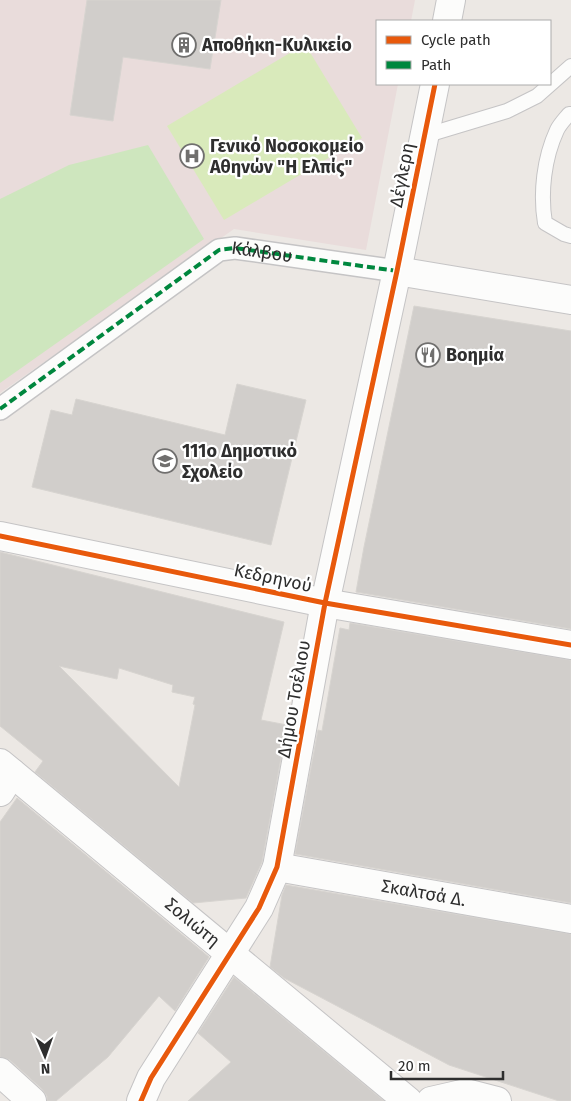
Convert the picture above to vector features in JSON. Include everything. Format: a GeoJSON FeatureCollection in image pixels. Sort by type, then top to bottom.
{"type":"FeatureCollection","features":[{"type":"Feature","properties":{"kind":"street"},"geometry":{"type":"LineString","coordinates":[[447,20],[451,0]]}},
{"type":"Feature","properties":{"kind":"street","name":"Δέγλερη"},"geometry":{"type":"LineString","coordinates":[[397,271],[435,85]]}},
{"type":"Feature","properties":{"kind":"street","name":"Κάλβου"},"geometry":{"type":"LineString","coordinates":[[0,409],[219,250],[235,248],[397,271],[571,300]]}},
{"type":"Feature","properties":{"kind":"street","name":"Δήμου Τσέλιου"},"geometry":{"type":"LineString","coordinates":[[141,1101],[150,1078],[259,908],[277,867],[325,603],[397,271]]}},
{"type":"Feature","properties":{"kind":"street","name":"Κεδρηνού"},"geometry":{"type":"LineString","coordinates":[[0,536],[325,603],[571,645]]}},
{"type":"Feature","properties":{"kind":"street","name":"Σολιώτη"},"geometry":{"type":"LineString","coordinates":[[4,776],[230,953],[408,1101]]}},
{"type":"Feature","properties":{"kind":"street","name":"Σκαλτσά Δ."},"geometry":{"type":"LineString","coordinates":[[277,867],[571,919]]}},
{"type":"Feature","properties":{"kind":"street"},"geometry":{"type":"LineString","coordinates":[[0,1072],[32,1101]]}},
{"type":"Feature","properties":{"kind":"street"},"geometry":{"type":"LineString","coordinates":[[431,1101],[466,1093],[497,1101]]}},
{"type":"Feature","properties":{"kind":"lane"},"geometry":{"type":"LineString","coordinates":[[551,84],[571,66]]}},
{"type":"Feature","properties":{"kind":"lane"},"geometry":{"type":"LineString","coordinates":[[424,136],[507,111],[537,96],[549,85]]}},
{"type":"Feature","properties":{"kind":"lane"},"geometry":{"type":"LineString","coordinates":[[571,114],[557,129],[546,162],[542,204],[545,223],[571,236]]}},
{"type":"Feature","properties":{"kind":"shaded area","name":"Γενικό Νοσοκομείο Αθηνών \"Η Ελπίς\""},"geometry":{"type":"Polygon","coordinates":[[[0,0],[415,0],[411,20],[376,20],[376,85],[398,85],[366,250],[234,229],[0,393],[0,0]]]}},
{"type":"Feature","properties":{"kind":"green space"},"geometry":{"type":"Polygon","coordinates":[[[305,44],[362,138],[224,220],[167,126],[305,44]]]}},
{"type":"Feature","properties":{"kind":"green space"},"geometry":{"type":"Polygon","coordinates":[[[148,145],[204,239],[0,383],[0,199],[69,165],[148,145]]]}},
{"type":"Feature","properties":{"kind":"building","name":"Αποθήκη-Κυλικείο"},"geometry":{"type":"Polygon","coordinates":[[[87,0],[221,0],[210,69],[123,57],[113,121],[70,115],[87,0]]]}},
{"type":"Feature","properties":{"kind":"building"},"geometry":{"type":"Polygon","coordinates":[[[414,306],[571,331],[571,629],[356,592],[414,306]]]}},
{"type":"Feature","properties":{"kind":"building","name":"111ο Δημοτικό Σχολείο"},"geometry":{"type":"Polygon","coordinates":[[[237,384],[306,400],[271,545],[32,487],[51,410],[72,415],[76,399],[225,435],[237,384]]]}},
{"type":"Feature","properties":{"kind":"building"},"geometry":{"type":"Polygon","coordinates":[[[0,552],[284,622],[261,720],[287,725],[262,862],[246,898],[193,903],[35,772],[43,761],[0,726],[0,552]],[[59,666],[179,787],[195,697],[172,692],[173,685],[119,668],[117,679],[59,666]]]}},
{"type":"Feature","properties":{"kind":"building"},"geometry":{"type":"Polygon","coordinates":[[[350,623],[571,660],[571,903],[295,854],[318,730],[322,731],[340,628],[349,630],[350,623]]]}},
{"type":"Feature","properties":{"kind":"building"},"geometry":{"type":"Polygon","coordinates":[[[17,798],[209,957],[175,1011],[159,996],[108,1057],[56,1101],[47,1101],[47,1096],[42,1089],[10,1060],[0,1057],[0,822],[17,798]]]}},
{"type":"Feature","properties":{"kind":"building"},"geometry":{"type":"Polygon","coordinates":[[[286,885],[571,934],[571,1101],[559,1101],[449,1065],[284,978],[270,967],[282,895],[286,885]]]}},
{"type":"Feature","properties":{"kind":"building"},"geometry":{"type":"Polygon","coordinates":[[[234,977],[384,1101],[188,1101],[231,1062],[198,1033],[234,977]]]}},
{"type":"Feature","properties":{"kind":"marked path"},"geometry":{"type":"LineString","coordinates":[[0,409],[219,250],[235,248],[397,271]]}},
{"type":"Feature","properties":{"kind":"cycle path"},"geometry":{"type":"LineString","coordinates":[[141,1101],[151,1078],[259,908],[277,867],[325,603],[397,271],[435,85]]}},
{"type":"Feature","properties":{"kind":"cycle path"},"geometry":{"type":"LineString","coordinates":[[0,536],[325,603],[571,645]]}},
{"type":"Feature","properties":{"kind":"place","name":"Αποθήκη-Κυλικείο"},"geometry":{"type":"Point","coordinates":[184,45]}},
{"type":"Feature","properties":{"kind":"place","name":"Γενικό Νοσοκομείο Αθηνών \"Η Ελπίς\""},"geometry":{"type":"Point","coordinates":[192,156]}},
{"type":"Feature","properties":{"kind":"place","name":"Βοημία"},"geometry":{"type":"Point","coordinates":[428,355]}},
{"type":"Feature","properties":{"kind":"place","name":"111ο Δημοτικό Σχολείο"},"geometry":{"type":"Point","coordinates":[165,461]}}]}
